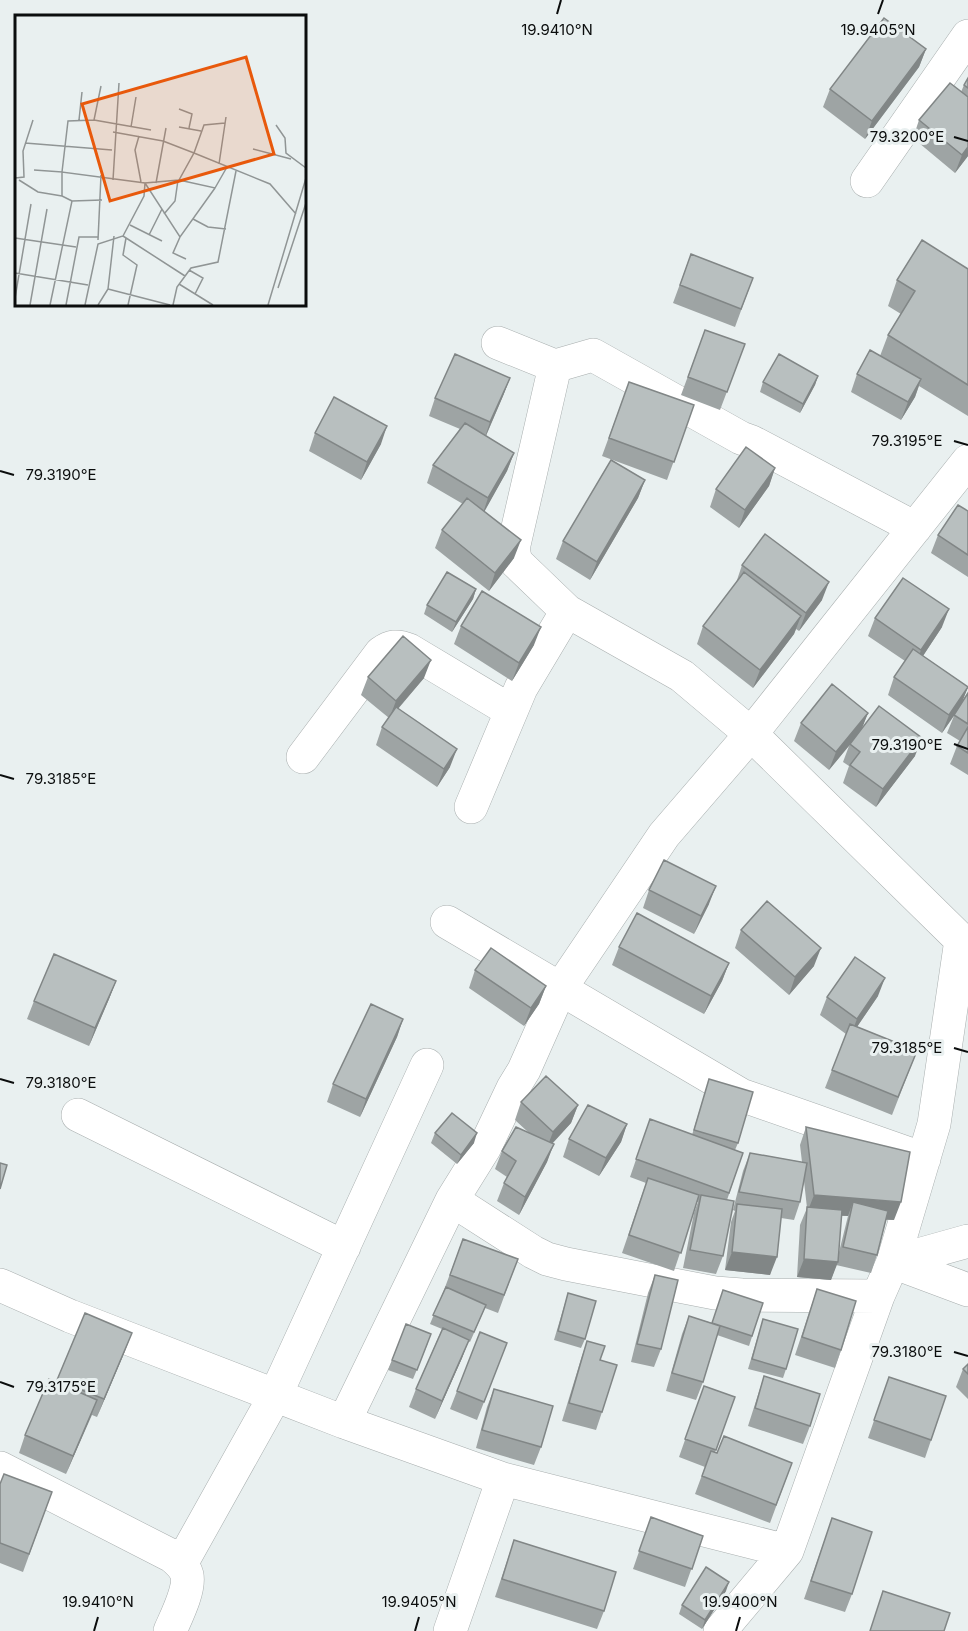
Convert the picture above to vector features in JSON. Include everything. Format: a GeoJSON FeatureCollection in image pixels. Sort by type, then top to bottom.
{"type":"FeatureCollection","features":[{"type":"Feature","properties":{"kind":"street"},"geometry":{"type":"LineString","coordinates":[[867,181],[968,36]]}},
{"type":"Feature","properties":{"kind":"street"},"geometry":{"type":"LineString","coordinates":[[498,344],[555,366],[593,355],[741,438],[915,528]]}},
{"type":"Feature","properties":{"kind":"street"},"geometry":{"type":"LineString","coordinates":[[555,366],[513,549],[516,562],[567,611],[682,676],[751,734],[964,943],[934,1124],[893,1262],[878,1296],[787,1551],[720,1631]]}},
{"type":"Feature","properties":{"kind":"street"},"geometry":{"type":"LineString","coordinates":[[344,1422],[452,1200],[485,1147],[524,1070],[560,989],[664,835],[751,734],[967,464]]}},
{"type":"Feature","properties":{"kind":"street"},"geometry":{"type":"LineString","coordinates":[[471,807],[526,678],[567,611]]}},
{"type":"Feature","properties":{"kind":"street"},"geometry":{"type":"LineString","coordinates":[[303,757],[381,653],[390,647],[400,646],[409,650],[511,711]]}},
{"type":"Feature","properties":{"kind":"street"},"geometry":{"type":"LineString","coordinates":[[447,922],[741,1095],[924,1159]]}},
{"type":"Feature","properties":{"kind":"street"},"geometry":{"type":"LineString","coordinates":[[181,1564],[276,1394],[428,1065]]}},
{"type":"Feature","properties":{"kind":"street"},"geometry":{"type":"LineString","coordinates":[[78,1115],[344,1247]]}},
{"type":"Feature","properties":{"kind":"street"},"geometry":{"type":"LineString","coordinates":[[452,1200],[533,1252],[566,1264],[715,1293],[878,1296]]}},
{"type":"Feature","properties":{"kind":"street"},"geometry":{"type":"LineString","coordinates":[[893,1262],[968,1240]]}},
{"type":"Feature","properties":{"kind":"street"},"geometry":{"type":"LineString","coordinates":[[893,1262],[968,1290]]}},
{"type":"Feature","properties":{"kind":"street"},"geometry":{"type":"LineString","coordinates":[[0,1285],[70,1316],[344,1422],[503,1479],[787,1551]]}},
{"type":"Feature","properties":{"kind":"street"},"geometry":{"type":"LineString","coordinates":[[0,1468],[172,1556],[181,1564],[187,1575],[186,1589],[170,1631]]}},
{"type":"Feature","properties":{"kind":"street"},"geometry":{"type":"LineString","coordinates":[[450,1631],[503,1479]]}},
{"type":"Feature","properties":{"kind":"building"},"geometry":{"type":"Polygon","coordinates":[[[884,18],[926,49],[872,121],[830,89],[884,18]]]}},
{"type":"Feature","properties":{"kind":"building"},"geometry":{"type":"Polygon","coordinates":[[[950,83],[968,97],[968,147],[962,155],[919,120],[950,83]]]}},
{"type":"Feature","properties":{"kind":"building"},"geometry":{"type":"Polygon","coordinates":[[[922,240],[968,269],[968,385],[888,335],[915,291],[897,280],[922,240]]]}},
{"type":"Feature","properties":{"kind":"building"},"geometry":{"type":"Polygon","coordinates":[[[691,254],[753,278],[741,309],[680,285],[691,254]]]}},
{"type":"Feature","properties":{"kind":"building"},"geometry":{"type":"Polygon","coordinates":[[[705,330],[745,344],[727,392],[688,377],[705,330]]]}},
{"type":"Feature","properties":{"kind":"building"},"geometry":{"type":"Polygon","coordinates":[[[870,350],[921,379],[908,402],[857,374],[870,350]]]}},
{"type":"Feature","properties":{"kind":"building"},"geometry":{"type":"Polygon","coordinates":[[[455,354],[510,378],[490,422],[435,398],[455,354]]]}},
{"type":"Feature","properties":{"kind":"building"},"geometry":{"type":"Polygon","coordinates":[[[779,354],[818,376],[803,404],[763,382],[779,354]]]}},
{"type":"Feature","properties":{"kind":"building"},"geometry":{"type":"Polygon","coordinates":[[[629,382],[694,405],[674,462],[609,438],[629,382]]]}},
{"type":"Feature","properties":{"kind":"building"},"geometry":{"type":"Polygon","coordinates":[[[334,397],[387,426],[367,462],[315,433],[334,397]]]}},
{"type":"Feature","properties":{"kind":"building"},"geometry":{"type":"Polygon","coordinates":[[[465,423],[514,453],[488,498],[433,465],[465,423]]]}},
{"type":"Feature","properties":{"kind":"building"},"geometry":{"type":"Polygon","coordinates":[[[746,447],[775,468],[745,510],[716,489],[746,447]]]}},
{"type":"Feature","properties":{"kind":"building"},"geometry":{"type":"Polygon","coordinates":[[[611,460],[645,480],[597,562],[563,541],[611,460]]]}},
{"type":"Feature","properties":{"kind":"building"},"geometry":{"type":"Polygon","coordinates":[[[467,498],[521,540],[495,573],[442,530],[467,498]]]}},
{"type":"Feature","properties":{"kind":"building"},"geometry":{"type":"Polygon","coordinates":[[[958,505],[968,511],[968,555],[938,535],[958,505]]]}},
{"type":"Feature","properties":{"kind":"building"},"geometry":{"type":"Polygon","coordinates":[[[765,534],[829,582],[806,613],[742,565],[765,534]]]}},
{"type":"Feature","properties":{"kind":"building"},"geometry":{"type":"Polygon","coordinates":[[[447,572],[476,589],[456,622],[427,605],[447,572]]]}},
{"type":"Feature","properties":{"kind":"building"},"geometry":{"type":"Polygon","coordinates":[[[744,572],[801,616],[760,670],[703,626],[744,572]]]}},
{"type":"Feature","properties":{"kind":"building"},"geometry":{"type":"Polygon","coordinates":[[[903,578],[949,609],[921,650],[875,618],[903,578]]]}},
{"type":"Feature","properties":{"kind":"building"},"geometry":{"type":"Polygon","coordinates":[[[482,591],[541,627],[519,663],[461,626],[482,591]]]}},
{"type":"Feature","properties":{"kind":"building"},"geometry":{"type":"Polygon","coordinates":[[[403,636],[431,660],[396,701],[368,677],[403,636]]]}},
{"type":"Feature","properties":{"kind":"building"},"geometry":{"type":"Polygon","coordinates":[[[913,649],[968,687],[949,715],[894,677],[913,649]]]}},
{"type":"Feature","properties":{"kind":"building"},"geometry":{"type":"Polygon","coordinates":[[[832,684],[868,713],[836,752],[801,723],[832,684]]]}},
{"type":"Feature","properties":{"kind":"building"},"geometry":{"type":"Polygon","coordinates":[[[968,693],[968,724],[954,715],[968,693]]]}},
{"type":"Feature","properties":{"kind":"building"},"geometry":{"type":"Polygon","coordinates":[[[879,706],[922,738],[883,789],[850,765],[860,752],[850,744],[879,706]]]}},
{"type":"Feature","properties":{"kind":"building"},"geometry":{"type":"Polygon","coordinates":[[[396,707],[457,749],[444,769],[382,727],[396,707]]]}},
{"type":"Feature","properties":{"kind":"building"},"geometry":{"type":"Polygon","coordinates":[[[968,727],[968,753],[957,746],[968,727]]]}},
{"type":"Feature","properties":{"kind":"building"},"geometry":{"type":"Polygon","coordinates":[[[664,860],[716,886],[701,916],[649,890],[664,860]]]}},
{"type":"Feature","properties":{"kind":"building"},"geometry":{"type":"Polygon","coordinates":[[[767,901],[821,948],[795,977],[741,930],[767,901]]]}},
{"type":"Feature","properties":{"kind":"building"},"geometry":{"type":"Polygon","coordinates":[[[637,913],[729,963],[711,996],[619,947],[637,913]]]}},
{"type":"Feature","properties":{"kind":"building"},"geometry":{"type":"Polygon","coordinates":[[[491,948],[546,986],[531,1008],[475,970],[491,948]]]}},
{"type":"Feature","properties":{"kind":"building"},"geometry":{"type":"Polygon","coordinates":[[[54,954],[116,981],[95,1028],[34,1001],[54,954]]]}},
{"type":"Feature","properties":{"kind":"building"},"geometry":{"type":"Polygon","coordinates":[[[855,957],[885,978],[857,1019],[827,997],[855,957]]]}},
{"type":"Feature","properties":{"kind":"building"},"geometry":{"type":"Polygon","coordinates":[[[371,1004],[403,1019],[366,1099],[333,1084],[371,1004]]]}},
{"type":"Feature","properties":{"kind":"building"},"geometry":{"type":"Polygon","coordinates":[[[850,1024],[917,1051],[898,1097],[832,1070],[850,1024]]]}},
{"type":"Feature","properties":{"kind":"building"},"geometry":{"type":"Polygon","coordinates":[[[546,1076],[578,1105],[553,1132],[521,1102],[546,1076]]]}},
{"type":"Feature","properties":{"kind":"building"},"geometry":{"type":"Polygon","coordinates":[[[709,1079],[753,1092],[738,1143],[694,1130],[709,1079]]]}},
{"type":"Feature","properties":{"kind":"building"},"geometry":{"type":"Polygon","coordinates":[[[588,1105],[627,1124],[606,1158],[569,1139],[588,1105]]]}},
{"type":"Feature","properties":{"kind":"building"},"geometry":{"type":"Polygon","coordinates":[[[452,1113],[477,1133],[461,1155],[435,1133],[452,1113]]]}},
{"type":"Feature","properties":{"kind":"building"},"geometry":{"type":"Polygon","coordinates":[[[650,1119],[743,1153],[729,1193],[636,1159],[650,1119]]]}},
{"type":"Feature","properties":{"kind":"building"},"geometry":{"type":"Polygon","coordinates":[[[516,1127],[554,1144],[525,1197],[504,1183],[516,1161],[502,1151],[516,1127]]]}},
{"type":"Feature","properties":{"kind":"building"},"geometry":{"type":"Polygon","coordinates":[[[806,1127],[910,1152],[901,1202],[814,1195],[806,1127]]]}},
{"type":"Feature","properties":{"kind":"building"},"geometry":{"type":"Polygon","coordinates":[[[750,1153],[807,1163],[800,1202],[739,1192],[750,1153]]]}},
{"type":"Feature","properties":{"kind":"building"},"geometry":{"type":"Polygon","coordinates":[[[0,1163],[7,1165],[0,1189],[0,1163]]]}},
{"type":"Feature","properties":{"kind":"building"},"geometry":{"type":"Polygon","coordinates":[[[648,1178],[699,1195],[681,1253],[629,1235],[648,1178]]]}},
{"type":"Feature","properties":{"kind":"building"},"geometry":{"type":"Polygon","coordinates":[[[701,1195],[734,1201],[723,1256],[690,1250],[701,1195]]]}},
{"type":"Feature","properties":{"kind":"building"},"geometry":{"type":"Polygon","coordinates":[[[853,1202],[888,1211],[877,1255],[843,1247],[853,1202]]]}},
{"type":"Feature","properties":{"kind":"building"},"geometry":{"type":"Polygon","coordinates":[[[737,1204],[782,1209],[777,1257],[732,1252],[737,1204]]]}},
{"type":"Feature","properties":{"kind":"building"},"geometry":{"type":"Polygon","coordinates":[[[807,1207],[842,1210],[838,1262],[804,1259],[807,1207]]]}},
{"type":"Feature","properties":{"kind":"building"},"geometry":{"type":"Polygon","coordinates":[[[463,1239],[518,1259],[504,1295],[450,1275],[463,1239]]]}},
{"type":"Feature","properties":{"kind":"building"},"geometry":{"type":"Polygon","coordinates":[[[655,1275],[678,1280],[661,1349],[637,1344],[655,1275]]]}},
{"type":"Feature","properties":{"kind":"building"},"geometry":{"type":"Polygon","coordinates":[[[446,1287],[486,1305],[474,1332],[433,1315],[446,1287]]]}},
{"type":"Feature","properties":{"kind":"building"},"geometry":{"type":"Polygon","coordinates":[[[817,1289],[856,1301],[841,1350],[802,1337],[817,1289]]]}},
{"type":"Feature","properties":{"kind":"building"},"geometry":{"type":"Polygon","coordinates":[[[723,1290],[763,1303],[752,1336],[712,1323],[723,1290]]]}},
{"type":"Feature","properties":{"kind":"building"},"geometry":{"type":"Polygon","coordinates":[[[568,1293],[596,1301],[585,1339],[558,1331],[568,1293]]]}},
{"type":"Feature","properties":{"kind":"building"},"geometry":{"type":"Polygon","coordinates":[[[85,1313],[132,1333],[104,1399],[57,1380],[85,1313]]]}},
{"type":"Feature","properties":{"kind":"building"},"geometry":{"type":"Polygon","coordinates":[[[689,1316],[720,1326],[703,1382],[672,1373],[689,1316]]]}},
{"type":"Feature","properties":{"kind":"building"},"geometry":{"type":"Polygon","coordinates":[[[763,1319],[798,1329],[786,1369],[752,1359],[763,1319]]]}},
{"type":"Feature","properties":{"kind":"building"},"geometry":{"type":"Polygon","coordinates":[[[406,1324],[431,1334],[417,1370],[392,1360],[406,1324]]]}},
{"type":"Feature","properties":{"kind":"building"},"geometry":{"type":"Polygon","coordinates":[[[443,1328],[469,1340],[442,1401],[416,1389],[443,1328]]]}},
{"type":"Feature","properties":{"kind":"building"},"geometry":{"type":"Polygon","coordinates":[[[480,1332],[507,1343],[484,1402],[457,1391],[480,1332]]]}},
{"type":"Feature","properties":{"kind":"building"},"geometry":{"type":"Polygon","coordinates":[[[587,1341],[605,1346],[600,1360],[617,1365],[602,1412],[569,1403],[587,1341]]]}},
{"type":"Feature","properties":{"kind":"building"},"geometry":{"type":"Polygon","coordinates":[[[968,1364],[968,1374],[963,1369],[968,1364]]]}},
{"type":"Feature","properties":{"kind":"building"},"geometry":{"type":"Polygon","coordinates":[[[764,1376],[820,1394],[810,1426],[755,1408],[764,1376]]]}},
{"type":"Feature","properties":{"kind":"building"},"geometry":{"type":"Polygon","coordinates":[[[889,1377],[946,1396],[931,1440],[874,1420],[889,1377]]]}},
{"type":"Feature","properties":{"kind":"building"},"geometry":{"type":"Polygon","coordinates":[[[49,1379],[97,1400],[73,1456],[25,1435],[49,1379]]]}},
{"type":"Feature","properties":{"kind":"building"},"geometry":{"type":"Polygon","coordinates":[[[704,1386],[735,1397],[716,1450],[685,1439],[704,1386]]]}},
{"type":"Feature","properties":{"kind":"building"},"geometry":{"type":"Polygon","coordinates":[[[494,1389],[553,1406],[541,1447],[482,1430],[494,1389]]]}},
{"type":"Feature","properties":{"kind":"building"},"geometry":{"type":"Polygon","coordinates":[[[724,1436],[792,1463],[776,1505],[702,1476],[711,1451],[717,1453],[724,1436]]]}},
{"type":"Feature","properties":{"kind":"building"},"geometry":{"type":"Polygon","coordinates":[[[4,1474],[52,1492],[29,1554],[0,1543],[0,1484],[4,1474]]]}},
{"type":"Feature","properties":{"kind":"building"},"geometry":{"type":"Polygon","coordinates":[[[651,1517],[703,1536],[692,1569],[639,1551],[651,1517]]]}},
{"type":"Feature","properties":{"kind":"building"},"geometry":{"type":"Polygon","coordinates":[[[832,1518],[872,1532],[852,1594],[811,1581],[832,1518]]]}},
{"type":"Feature","properties":{"kind":"building"},"geometry":{"type":"Polygon","coordinates":[[[514,1540],[616,1572],[604,1611],[502,1579],[514,1540]]]}},
{"type":"Feature","properties":{"kind":"building"},"geometry":{"type":"Polygon","coordinates":[[[706,1567],[729,1582],[705,1620],[682,1605],[706,1567]]]}},
{"type":"Feature","properties":{"kind":"building"},"geometry":{"type":"Polygon","coordinates":[[[883,1591],[950,1613],[944,1631],[870,1631],[883,1591]]]}}]}
